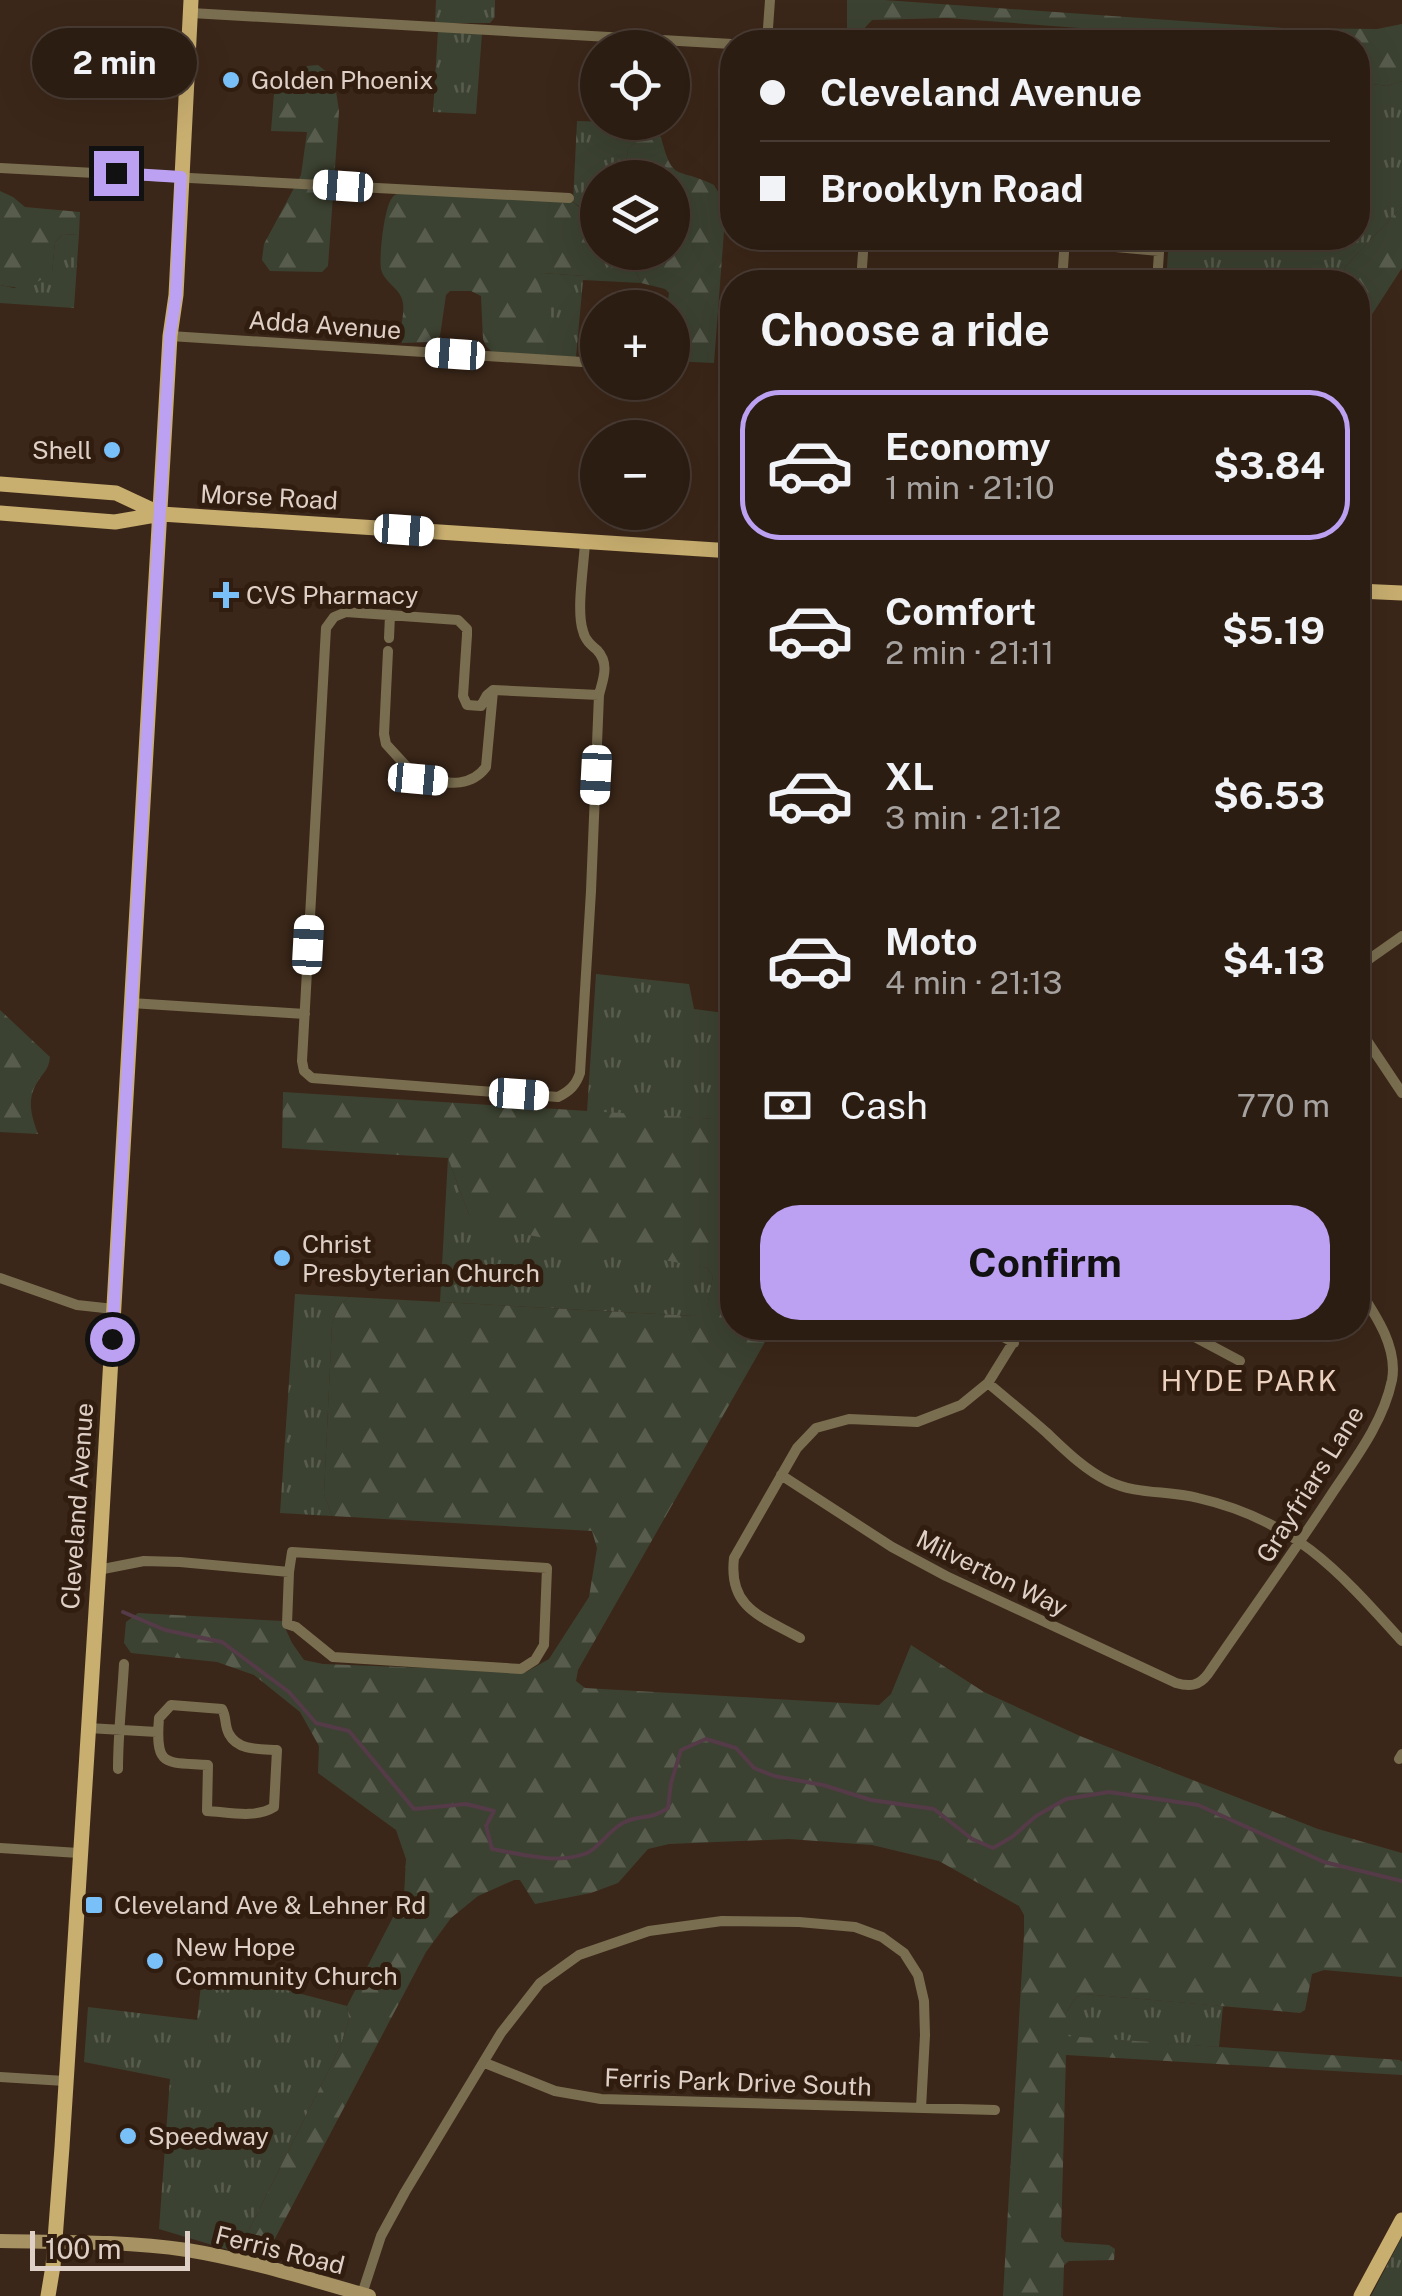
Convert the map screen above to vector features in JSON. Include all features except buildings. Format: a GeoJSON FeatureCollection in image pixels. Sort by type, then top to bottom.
{"type":"FeatureCollection","features":[{"type":"Feature","properties":{"kind":"main road","name":"Cleveland Avenue"},"geometry":{"type":"LineString","coordinates":[[48,2296],[56,2242],[98,1570],[191,6]]}},
{"type":"Feature","properties":{"kind":"main road","name":"Morse Road"},"geometry":{"type":"LineString","coordinates":[[0,484],[116,493],[161,514]]}},
{"type":"Feature","properties":{"kind":"main road","name":"Morse Road"},"geometry":{"type":"LineString","coordinates":[[0,514],[114,522],[161,514],[720,550]]}},
{"type":"Feature","properties":{"kind":"main road"},"geometry":{"type":"LineString","coordinates":[[1370,591],[1402,593]]}},
{"type":"Feature","properties":{"kind":"main road"},"geometry":{"type":"LineString","coordinates":[[1362,2296],[1402,2220]]}},
{"type":"Feature","properties":{"kind":"main road","name":"Ferris Road"},"geometry":{"type":"LineString","coordinates":[[0,2241],[186,2250],[365,2295]]}},
{"type":"Feature","properties":{"kind":"street"},"geometry":{"type":"LineString","coordinates":[[769,30],[770,0]]}},
{"type":"Feature","properties":{"kind":"street"},"geometry":{"type":"LineString","coordinates":[[191,6],[720,43]]}},
{"type":"Feature","properties":{"kind":"street"},"geometry":{"type":"LineString","coordinates":[[0,168],[569,198]]}},
{"type":"Feature","properties":{"kind":"street"},"geometry":{"type":"LineString","coordinates":[[1150,250],[1159,251],[1158,270]]}},
{"type":"Feature","properties":{"kind":"street","name":"Adda Avenue"},"geometry":{"type":"LineString","coordinates":[[170,336],[580,361]]}},
{"type":"Feature","properties":{"kind":"street"},"geometry":{"type":"LineString","coordinates":[[585,542],[582,632],[600,653],[606,668],[599,695],[592,872],[580,1073],[576,1084],[558,1096],[312,1078],[304,1071],[302,1061],[326,628],[334,617],[346,612],[463,623],[468,635],[464,701],[467,705],[481,706],[493,690],[599,695]]}},
{"type":"Feature","properties":{"kind":"street"},"geometry":{"type":"LineString","coordinates":[[390,615],[386,744],[418,779],[464,782],[480,775],[486,767],[493,690]]}},
{"type":"Feature","properties":{"kind":"street"},"geometry":{"type":"LineString","coordinates":[[1370,959],[1402,936]]}},
{"type":"Feature","properties":{"kind":"street"},"geometry":{"type":"LineString","coordinates":[[131,1003],[305,1014]]}},
{"type":"Feature","properties":{"kind":"street"},"geometry":{"type":"LineString","coordinates":[[1370,1045],[1402,1093]]}},
{"type":"Feature","properties":{"kind":"street"},"geometry":{"type":"LineString","coordinates":[[0,1278],[77,1305],[114,1309]]}},
{"type":"Feature","properties":{"kind":"street","name":"Grayfriars Lane"},"geometry":{"type":"LineString","coordinates":[[1195,1686],[1203,1681],[1373,1432],[1392,1378],[1389,1345],[1370,1307]]}},
{"type":"Feature","properties":{"kind":"street"},"geometry":{"type":"LineString","coordinates":[[1009,1340],[1014,1343]]}},
{"type":"Feature","properties":{"kind":"street"},"geometry":{"type":"LineString","coordinates":[[800,1638],[748,1610],[737,1595],[732,1577],[734,1558],[798,1448],[816,1428],[848,1419],[917,1422],[962,1405],[988,1383],[1016,1340]]}},
{"type":"Feature","properties":{"kind":"street"},"geometry":{"type":"LineString","coordinates":[[1201,1340],[1240,1361]]}},
{"type":"Feature","properties":{"kind":"street"},"geometry":{"type":"LineString","coordinates":[[988,1383],[1102,1478],[1141,1492],[1194,1497],[1242,1510],[1278,1528],[1329,1564],[1400,1634]]}},
{"type":"Feature","properties":{"kind":"street","name":"Milverton Way"},"geometry":{"type":"LineString","coordinates":[[782,1475],[892,1547],[946,1576],[1176,1683],[1195,1686]]}},
{"type":"Feature","properties":{"kind":"street"},"geometry":{"type":"LineString","coordinates":[[292,1552],[547,1568],[544,1645],[536,1660],[521,1669],[333,1657],[287,1624],[289,1572],[292,1552]]}},
{"type":"Feature","properties":{"kind":"street"},"geometry":{"type":"LineString","coordinates":[[98,1570],[144,1561],[289,1572]]}},
{"type":"Feature","properties":{"kind":"street"},"geometry":{"type":"LineString","coordinates":[[118,1769],[124,1664]]}},
{"type":"Feature","properties":{"kind":"street"},"geometry":{"type":"LineString","coordinates":[[171,1705],[222,1709],[226,1728],[237,1744],[276,1750],[274,1807],[256,1814],[207,1812],[208,1765],[168,1762],[161,1757],[158,1732],[158,1718],[171,1705]]}},
{"type":"Feature","properties":{"kind":"street"},"geometry":{"type":"LineString","coordinates":[[88,1728],[158,1732]]}},
{"type":"Feature","properties":{"kind":"street"},"geometry":{"type":"LineString","coordinates":[[0,1848],[80,1853]]}},
{"type":"Feature","properties":{"kind":"street"},"geometry":{"type":"LineString","coordinates":[[365,2295],[381,2236],[405,2192],[502,2034],[540,1983],[579,1955],[649,1930],[722,1922],[799,1922],[856,1927],[882,1936],[904,1953],[918,1975],[924,2001],[921,2108]]}},
{"type":"Feature","properties":{"kind":"street","name":"Ferris Park Drive South"},"geometry":{"type":"LineString","coordinates":[[485,2063],[555,2091],[602,2099],[995,2110]]}},
{"type":"Feature","properties":{"kind":"street"},"geometry":{"type":"LineString","coordinates":[[0,2076],[66,2081]]}},
{"type":"Feature","properties":{"kind":"green space"},"geometry":{"type":"Polygon","coordinates":[[[436,0],[495,0],[495,17],[490,23],[435,23],[436,0]]]}},
{"type":"Feature","properties":{"kind":"green space"},"geometry":{"type":"Polygon","coordinates":[[[847,0],[1283,28],[1377,29],[1402,24],[1402,81],[1387,86],[1370,84],[1370,30],[1106,30],[947,18],[872,20],[863,30],[847,30],[847,0]]]}},
{"type":"Feature","properties":{"kind":"green space"},"geometry":{"type":"Polygon","coordinates":[[[438,30],[482,33],[476,114],[433,112],[438,30]]]}},
{"type":"Feature","properties":{"kind":"green space"},"geometry":{"type":"Polygon","coordinates":[[[318,65],[334,78],[339,111],[328,266],[322,272],[270,271],[262,260],[264,244],[301,175],[307,132],[271,131],[274,94],[290,86],[307,66],[318,65]]]}},
{"type":"Feature","properties":{"kind":"green space"},"geometry":{"type":"Polygon","coordinates":[[[1402,81],[1402,207],[1370,240],[1370,84],[1387,86],[1402,81]]]}},
{"type":"Feature","properties":{"kind":"green space"},"geometry":{"type":"Polygon","coordinates":[[[577,121],[580,140],[638,140],[628,149],[626,160],[580,160],[580,207],[573,202],[577,121]]]}},
{"type":"Feature","properties":{"kind":"green space"},"geometry":{"type":"Polygon","coordinates":[[[638,140],[662,140],[668,160],[626,160],[628,149],[638,140]]]}},
{"type":"Feature","properties":{"kind":"green space"},"geometry":{"type":"Polygon","coordinates":[[[690,176],[714,185],[720,195],[723,250],[714,363],[690,362],[690,290],[666,290],[641,283],[635,270],[690,270],[690,176]]]}},
{"type":"Feature","properties":{"kind":"green space"},"geometry":{"type":"Polygon","coordinates":[[[0,191],[25,207],[80,212],[79,234],[62,235],[55,242],[52,272],[21,287],[0,285],[0,191]]]}},
{"type":"Feature","properties":{"kind":"green space"},"geometry":{"type":"Polygon","coordinates":[[[395,195],[573,202],[580,208],[580,270],[591,271],[585,276],[536,276],[551,321],[553,349],[543,355],[493,353],[483,339],[481,296],[471,291],[450,291],[446,295],[440,336],[432,342],[402,343],[403,303],[381,269],[383,233],[395,195]]]}},
{"type":"Feature","properties":{"kind":"green space"},"geometry":{"type":"Polygon","coordinates":[[[1402,207],[1402,268],[1370,317],[1370,270],[1344,270],[1361,250],[1370,250],[1370,240],[1402,207]]]}},
{"type":"Feature","properties":{"kind":"green space"},"geometry":{"type":"Polygon","coordinates":[[[79,234],[74,308],[0,303],[0,285],[14,288],[52,272],[55,242],[62,235],[79,234]]]}},
{"type":"Feature","properties":{"kind":"green space"},"geometry":{"type":"Polygon","coordinates":[[[1168,250],[1361,250],[1344,270],[1167,270],[1168,250]]]}},
{"type":"Feature","properties":{"kind":"green space"},"geometry":{"type":"Polygon","coordinates":[[[585,270],[635,270],[641,283],[583,280],[576,357],[543,355],[536,275],[585,276],[585,270]]]}},
{"type":"Feature","properties":{"kind":"green space"},"geometry":{"type":"Polygon","coordinates":[[[596,974],[689,984],[694,1009],[720,1012],[720,1119],[587,1112],[596,974]]]}},
{"type":"Feature","properties":{"kind":"green space"},"geometry":{"type":"Polygon","coordinates":[[[0,1010],[50,1057],[31,1098],[38,1134],[0,1132],[0,1010]]]}},
{"type":"Feature","properties":{"kind":"green space"},"geometry":{"type":"Polygon","coordinates":[[[283,1092],[720,1119],[720,1340],[766,1340],[578,1670],[576,1681],[585,1688],[879,1705],[891,1694],[911,1645],[984,1692],[1080,1736],[1318,1829],[1402,1853],[1402,1977],[1324,1970],[1312,1974],[1305,2010],[1300,2013],[1084,1994],[1076,1997],[1066,2013],[1066,2036],[1400,2060],[1402,2075],[1066,2055],[1061,2237],[1065,2242],[1109,2245],[1115,2249],[1114,2260],[1069,2261],[1064,2265],[1063,2296],[1003,2296],[1024,1934],[1024,1915],[1019,1906],[939,1861],[872,1845],[789,1839],[669,1844],[648,1849],[618,1883],[591,1893],[535,1904],[520,1880],[514,1880],[478,1896],[451,1918],[426,1952],[271,2246],[261,2249],[250,2241],[249,2230],[341,2045],[349,2019],[347,2006],[404,1896],[406,1859],[396,1830],[318,1773],[319,1746],[300,1712],[254,1675],[217,1662],[131,1653],[124,1643],[126,1622],[138,1613],[282,1621],[304,1660],[323,1664],[526,1672],[549,1659],[589,1597],[597,1548],[592,1531],[332,1516],[324,1494],[332,1324],[339,1306],[349,1297],[694,1316],[707,1307],[713,1276],[707,1268],[490,1228],[469,1215],[448,1158],[282,1148],[283,1092]]]}},
{"type":"Feature","properties":{"kind":"green space"},"geometry":{"type":"Polygon","coordinates":[[[448,1158],[469,1215],[707,1268],[713,1276],[707,1308],[694,1316],[440,1302],[448,1158]]]}},
{"type":"Feature","properties":{"kind":"green space"},"geometry":{"type":"Polygon","coordinates":[[[295,1294],[349,1297],[339,1306],[332,1324],[324,1494],[332,1516],[280,1513],[295,1294]]]}},
{"type":"Feature","properties":{"kind":"green space"},"geometry":{"type":"Polygon","coordinates":[[[203,1968],[347,2006],[349,2019],[341,2045],[249,2230],[261,2248],[271,2246],[266,2261],[159,2229],[170,2079],[84,2062],[88,2007],[197,2020],[203,1968]]]}},
{"type":"Feature","properties":{"kind":"green space"},"geometry":{"type":"Polygon","coordinates":[[[1084,1994],[1223,2006],[1219,2047],[1066,2037],[1066,2013],[1076,1997],[1084,1994]]]}},
{"type":"Feature","properties":{"kind":"green space"},"geometry":{"type":"Polygon","coordinates":[[[1402,2237],[1402,2296],[1371,2296],[1402,2237]]]}},
{"type":"Feature","properties":{"kind":"waterway"},"geometry":{"type":"LineString","coordinates":[[123,1612],[165,1630],[222,1642],[289,1692],[316,1723],[349,1731],[414,1809],[466,1804],[494,1811],[486,1826],[492,1849],[552,1858],[587,1853],[623,1823],[668,1808],[681,1750],[706,1739],[736,1748],[754,1768],[774,1776],[823,1785],[871,1800],[934,1809],[972,1839],[993,1848],[1066,1799],[1109,1792],[1198,1805],[1324,1862],[1402,1881]]}},
{"type":"Feature","properties":{"kind":"place","name":"Golden Phoenix"},"geometry":{"type":"Point","coordinates":[231,80]}},
{"type":"Feature","properties":{"kind":"place","name":"Shell"},"geometry":{"type":"Point","coordinates":[112,450]}},
{"type":"Feature","properties":{"kind":"place","name":"CVS Pharmacy"},"geometry":{"type":"Point","coordinates":[226,595]}},
{"type":"Feature","properties":{"kind":"place","name":"Christ Presbyterian Church"},"geometry":{"type":"Point","coordinates":[282,1258]}},
{"type":"Feature","properties":{"kind":"place","name":"Cleveland Ave & Lehner Rd"},"geometry":{"type":"Point","coordinates":[94,1905]}},
{"type":"Feature","properties":{"kind":"place","name":"New Hope Community Church"},"geometry":{"type":"Point","coordinates":[155,1961]}},
{"type":"Feature","properties":{"kind":"place","name":"Speedway"},"geometry":{"type":"Point","coordinates":[128,2136]}},
{"type":"Feature","properties":{"kind":"district","name":"HYDE PARK"},"geometry":{"type":"Point","coordinates":[1250,1381]}},
{"type":"Feature","properties":{"kind":"route"},"geometry":{"type":"LineString","coordinates":[[112,1339],[181,177],[116,173]]}}]}
